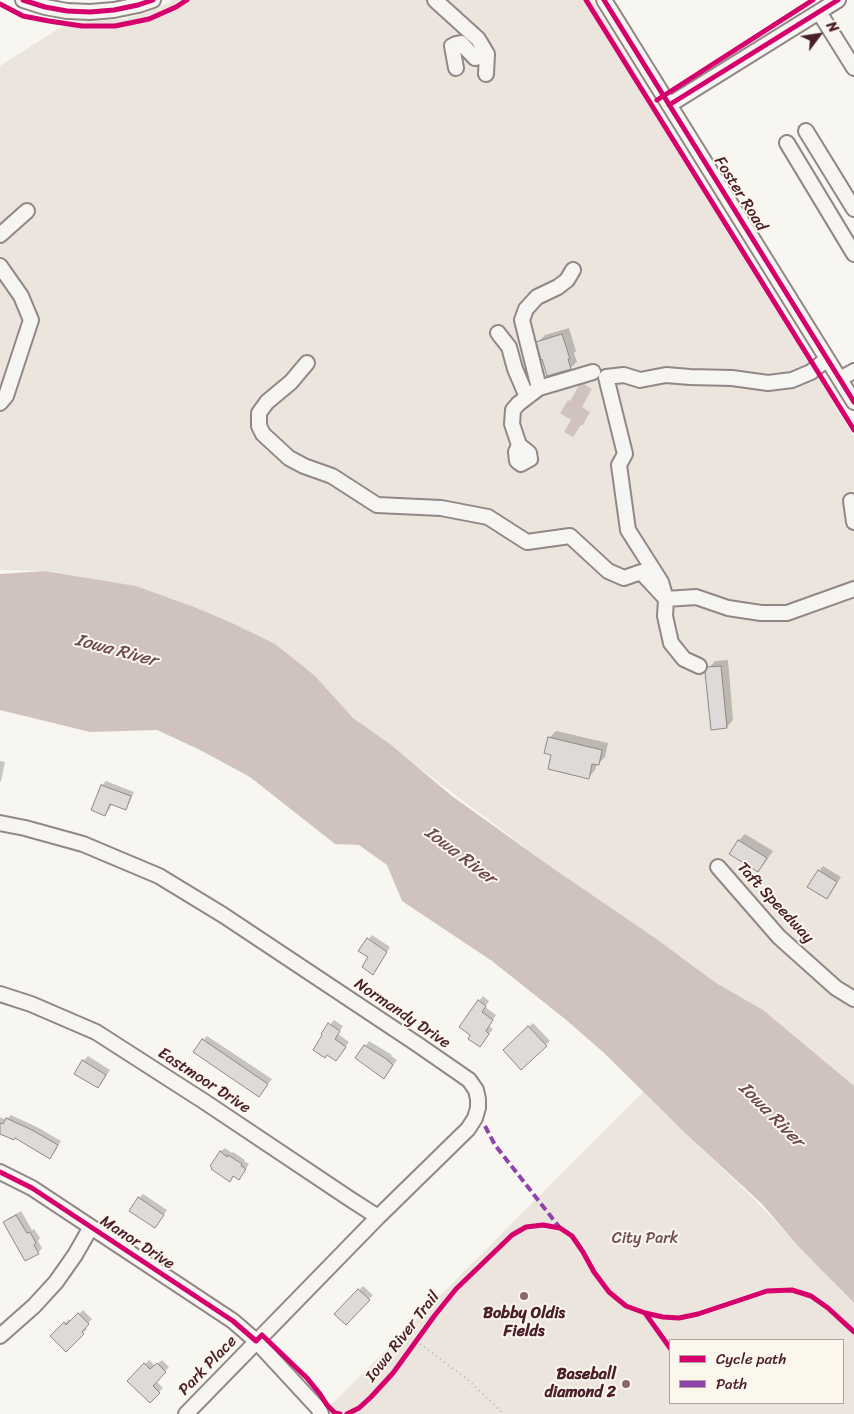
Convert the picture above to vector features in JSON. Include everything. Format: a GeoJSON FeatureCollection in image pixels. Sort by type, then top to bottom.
{"type":"FeatureCollection","features":[{"type":"Feature","properties":{"kind":"street"},"geometry":{"type":"LineString","coordinates":[[22,0],[67,11],[90,12],[114,10],[153,0]]}},
{"type":"Feature","properties":{"kind":"street"},"geometry":{"type":"LineString","coordinates":[[435,0],[478,39],[487,54],[486,74]]}},
{"type":"Feature","properties":{"kind":"street","name":"Foster Road"},"geometry":{"type":"LineString","coordinates":[[604,0],[854,402]]}},
{"type":"Feature","properties":{"kind":"street"},"geometry":{"type":"LineString","coordinates":[[669,105],[838,0]]}},
{"type":"Feature","properties":{"kind":"street"},"geometry":{"type":"LineString","coordinates":[[819,12],[854,68]]}},
{"type":"Feature","properties":{"kind":"street"},"geometry":{"type":"LineString","coordinates":[[456,68],[452,46],[456,44],[461,43],[475,58],[487,54]]}},
{"type":"Feature","properties":{"kind":"street"},"geometry":{"type":"LineString","coordinates":[[806,130],[854,210]]}},
{"type":"Feature","properties":{"kind":"street"},"geometry":{"type":"LineString","coordinates":[[787,143],[853,248]]}},
{"type":"Feature","properties":{"kind":"street"},"geometry":{"type":"LineString","coordinates":[[794,156],[814,144]]}},
{"type":"Feature","properties":{"kind":"street"},"geometry":{"type":"LineString","coordinates":[[0,235],[27,210]]}},
{"type":"Feature","properties":{"kind":"street"},"geometry":{"type":"LineString","coordinates":[[0,266],[21,296],[31,320],[6,396],[0,404]]}},
{"type":"Feature","properties":{"kind":"street"},"geometry":{"type":"LineString","coordinates":[[539,388],[522,320],[526,309],[537,297],[558,287],[567,280],[572,270]]}},
{"type":"Feature","properties":{"kind":"street"},"geometry":{"type":"LineString","coordinates":[[498,333],[509,347],[515,369],[527,397]]}},
{"type":"Feature","properties":{"kind":"street"},"geometry":{"type":"LineString","coordinates":[[699,666],[684,658],[671,643],[665,616],[666,598],[661,582],[628,530],[619,465],[625,454],[606,377],[624,375],[640,380],[666,375],[732,378],[768,383],[792,380],[811,372],[827,359]]}},
{"type":"Feature","properties":{"kind":"street"},"geometry":{"type":"LineString","coordinates":[[307,363],[291,382],[267,402],[259,412],[259,426],[263,434],[290,458],[304,466],[332,476],[377,505],[441,508],[488,518],[527,542],[570,536],[608,571],[624,578],[641,572],[666,598],[696,597],[728,608],[761,613],[788,613],[854,589]]}},
{"type":"Feature","properties":{"kind":"street"},"geometry":{"type":"LineString","coordinates":[[840,380],[854,371]]}},
{"type":"Feature","properties":{"kind":"street"},"geometry":{"type":"LineString","coordinates":[[519,445],[512,424],[513,410],[518,404],[539,388],[593,372]]}},
{"type":"Feature","properties":{"kind":"street"},"geometry":{"type":"LineString","coordinates":[[851,501],[854,522]]}},
{"type":"Feature","properties":{"kind":"street","name":"Normandy Drive"},"geometry":{"type":"LineString","coordinates":[[0,822],[83,844],[159,876],[223,914],[469,1080],[476,1090],[478,1108],[475,1118],[468,1128],[256,1341]]}},
{"type":"Feature","properties":{"kind":"street","name":"Taft Speedway"},"geometry":{"type":"LineString","coordinates":[[718,867],[779,937],[836,988],[854,999]]}},
{"type":"Feature","properties":{"kind":"street","name":"Eastmoor Drive"},"geometry":{"type":"LineString","coordinates":[[0,994],[31,1004],[96,1032],[378,1217]]}},
{"type":"Feature","properties":{"kind":"street","name":"Manor Drive"},"geometry":{"type":"LineString","coordinates":[[0,1172],[32,1188],[232,1321],[256,1341],[318,1408],[321,1414]]}},
{"type":"Feature","properties":{"kind":"street"},"geometry":{"type":"LineString","coordinates":[[0,1336],[34,1306],[56,1282],[91,1227]]}},
{"type":"Feature","properties":{"kind":"street","name":"Park Place"},"geometry":{"type":"LineString","coordinates":[[186,1414],[256,1341]]}},
{"type":"Feature","properties":{"kind":"path"},"geometry":{"type":"LineString","coordinates":[[416,1341],[468,1380],[504,1414]]}},
{"type":"Feature","properties":{"kind":"green space"},"geometry":{"type":"Polygon","coordinates":[[[173,0],[592,0],[854,437],[854,1095],[353,718],[44,571],[0,570],[0,66],[69,22],[125,19],[150,11],[173,0]]]}},
{"type":"Feature","properties":{"kind":"green space","name":"City Park"},"geometry":{"type":"Polygon","coordinates":[[[643,1092],[755,1200],[854,1304],[854,1414],[322,1414],[643,1092]]]}},
{"type":"Feature","properties":{"kind":"water"},"geometry":{"type":"Polygon","coordinates":[[[581,382],[592,389],[582,407],[590,412],[583,425],[581,425],[573,437],[564,432],[571,420],[560,413],[568,400],[570,401],[581,382]]]}},
{"type":"Feature","properties":{"kind":"water","name":"Iowa River"},"geometry":{"type":"Polygon","coordinates":[[[44,571],[136,586],[194,607],[275,644],[314,675],[353,718],[390,744],[452,796],[716,983],[763,1010],[854,1086],[854,1303],[798,1246],[762,1204],[684,1132],[603,1052],[492,961],[402,901],[387,865],[359,845],[335,844],[250,777],[200,750],[157,730],[90,732],[0,710],[0,574],[44,571]]]}},
{"type":"Feature","properties":{"kind":"building"},"geometry":{"type":"Polygon","coordinates":[[[562,334],[570,359],[568,359],[571,369],[547,376],[536,342],[562,334]]]}},
{"type":"Feature","properties":{"kind":"building"},"geometry":{"type":"Polygon","coordinates":[[[721,666],[727,728],[711,730],[705,672],[707,667],[721,666]]]}},
{"type":"Feature","properties":{"kind":"building"},"geometry":{"type":"Polygon","coordinates":[[[548,737],[602,750],[599,765],[592,764],[589,779],[548,769],[551,755],[544,753],[548,737]]]}},
{"type":"Feature","properties":{"kind":"building"},"geometry":{"type":"Polygon","coordinates":[[[101,785],[131,796],[126,810],[110,804],[105,816],[91,810],[101,785]]]}},
{"type":"Feature","properties":{"kind":"building"},"geometry":{"type":"Polygon","coordinates":[[[738,840],[767,858],[758,872],[729,854],[738,840]]]}},
{"type":"Feature","properties":{"kind":"building"},"geometry":{"type":"Polygon","coordinates":[[[818,870],[837,882],[827,899],[807,887],[818,870]]]}},
{"type":"Feature","properties":{"kind":"building"},"geometry":{"type":"Polygon","coordinates":[[[367,938],[387,952],[373,975],[362,967],[368,957],[358,951],[367,938]]]}},
{"type":"Feature","properties":{"kind":"building"},"geometry":{"type":"Polygon","coordinates":[[[478,1000],[486,1006],[482,1012],[493,1020],[486,1031],[489,1034],[480,1047],[468,1039],[470,1035],[459,1027],[478,1000]]]}},
{"type":"Feature","properties":{"kind":"building"},"geometry":{"type":"Polygon","coordinates":[[[328,1023],[340,1031],[335,1039],[346,1047],[336,1061],[327,1055],[325,1058],[313,1050],[328,1023]]]}},
{"type":"Feature","properties":{"kind":"building"},"geometry":{"type":"Polygon","coordinates":[[[528,1026],[547,1046],[521,1070],[503,1050],[528,1026]]]}},
{"type":"Feature","properties":{"kind":"building"},"geometry":{"type":"Polygon","coordinates":[[[202,1039],[268,1084],[259,1097],[193,1052],[202,1039]]]}},
{"type":"Feature","properties":{"kind":"building"},"geometry":{"type":"Polygon","coordinates":[[[364,1045],[393,1065],[384,1079],[355,1058],[364,1045]]]}},
{"type":"Feature","properties":{"kind":"building"},"geometry":{"type":"Polygon","coordinates":[[[82,1060],[106,1075],[98,1088],[74,1074],[82,1060]]]}},
{"type":"Feature","properties":{"kind":"building"},"geometry":{"type":"Polygon","coordinates":[[[6,1118],[58,1145],[50,1159],[15,1138],[14,1140],[0,1134],[0,1123],[3,1124],[6,1118]]]}},
{"type":"Feature","properties":{"kind":"building"},"geometry":{"type":"Polygon","coordinates":[[[220,1151],[227,1157],[228,1155],[242,1164],[241,1166],[246,1169],[239,1180],[233,1176],[230,1182],[211,1169],[210,1166],[220,1151]]]}},
{"type":"Feature","properties":{"kind":"building"},"geometry":{"type":"Polygon","coordinates":[[[138,1197],[164,1215],[155,1228],[129,1211],[138,1197]]]}},
{"type":"Feature","properties":{"kind":"building"},"geometry":{"type":"Polygon","coordinates":[[[16,1215],[27,1233],[30,1232],[39,1254],[25,1261],[3,1222],[16,1215]]]}},
{"type":"Feature","properties":{"kind":"building"},"geometry":{"type":"Polygon","coordinates":[[[358,1289],[370,1300],[346,1325],[334,1314],[358,1289]]]}},
{"type":"Feature","properties":{"kind":"building"},"geometry":{"type":"Polygon","coordinates":[[[78,1313],[89,1324],[82,1332],[84,1334],[66,1352],[50,1336],[64,1322],[66,1325],[78,1313]]]}},
{"type":"Feature","properties":{"kind":"building"},"geometry":{"type":"Polygon","coordinates":[[[144,1363],[150,1369],[157,1363],[166,1372],[153,1386],[160,1393],[150,1403],[127,1381],[144,1363]]]}},
{"type":"Feature","properties":{"kind":"marked path"},"geometry":{"type":"LineString","coordinates":[[485,1126],[495,1145],[560,1228]]}},
{"type":"Feature","properties":{"kind":"cycle path"},"geometry":{"type":"LineString","coordinates":[[23,0],[67,11],[90,12],[114,10],[153,0]]}},
{"type":"Feature","properties":{"kind":"cycle path"},"geometry":{"type":"LineString","coordinates":[[0,4],[23,16],[49,21],[82,26],[115,26],[149,19],[187,0]]}},
{"type":"Feature","properties":{"kind":"cycle path"},"geometry":{"type":"LineString","coordinates":[[586,0],[854,430]]}},
{"type":"Feature","properties":{"kind":"cycle path"},"geometry":{"type":"LineString","coordinates":[[604,0],[854,402]]}},
{"type":"Feature","properties":{"kind":"cycle path"},"geometry":{"type":"LineString","coordinates":[[657,100],[813,0]]}},
{"type":"Feature","properties":{"kind":"cycle path"},"geometry":{"type":"LineString","coordinates":[[669,105],[838,0]]}},
{"type":"Feature","properties":{"kind":"cycle path"},"geometry":{"type":"LineString","coordinates":[[0,1172],[32,1188],[233,1321],[256,1341],[262,1335],[307,1378],[327,1405],[335,1413],[340,1414]]}},
{"type":"Feature","properties":{"kind":"cycle path","name":"Iowa River Trail"},"geometry":{"type":"LineString","coordinates":[[347,1414],[359,1408],[393,1373],[456,1289],[512,1235],[526,1227],[543,1225],[560,1228],[572,1236],[609,1292],[626,1306],[645,1313],[669,1347]]}},
{"type":"Feature","properties":{"kind":"cycle path"},"geometry":{"type":"LineString","coordinates":[[645,1313],[679,1318],[698,1314],[767,1291],[792,1290],[811,1296],[828,1308],[854,1332]]}},
{"type":"Feature","properties":{"kind":"place","name":"Bobby Oldis Fields"},"geometry":{"type":"Point","coordinates":[524,1296]}},
{"type":"Feature","properties":{"kind":"place","name":"Baseball diamond 2"},"geometry":{"type":"Point","coordinates":[626,1384]}}]}
